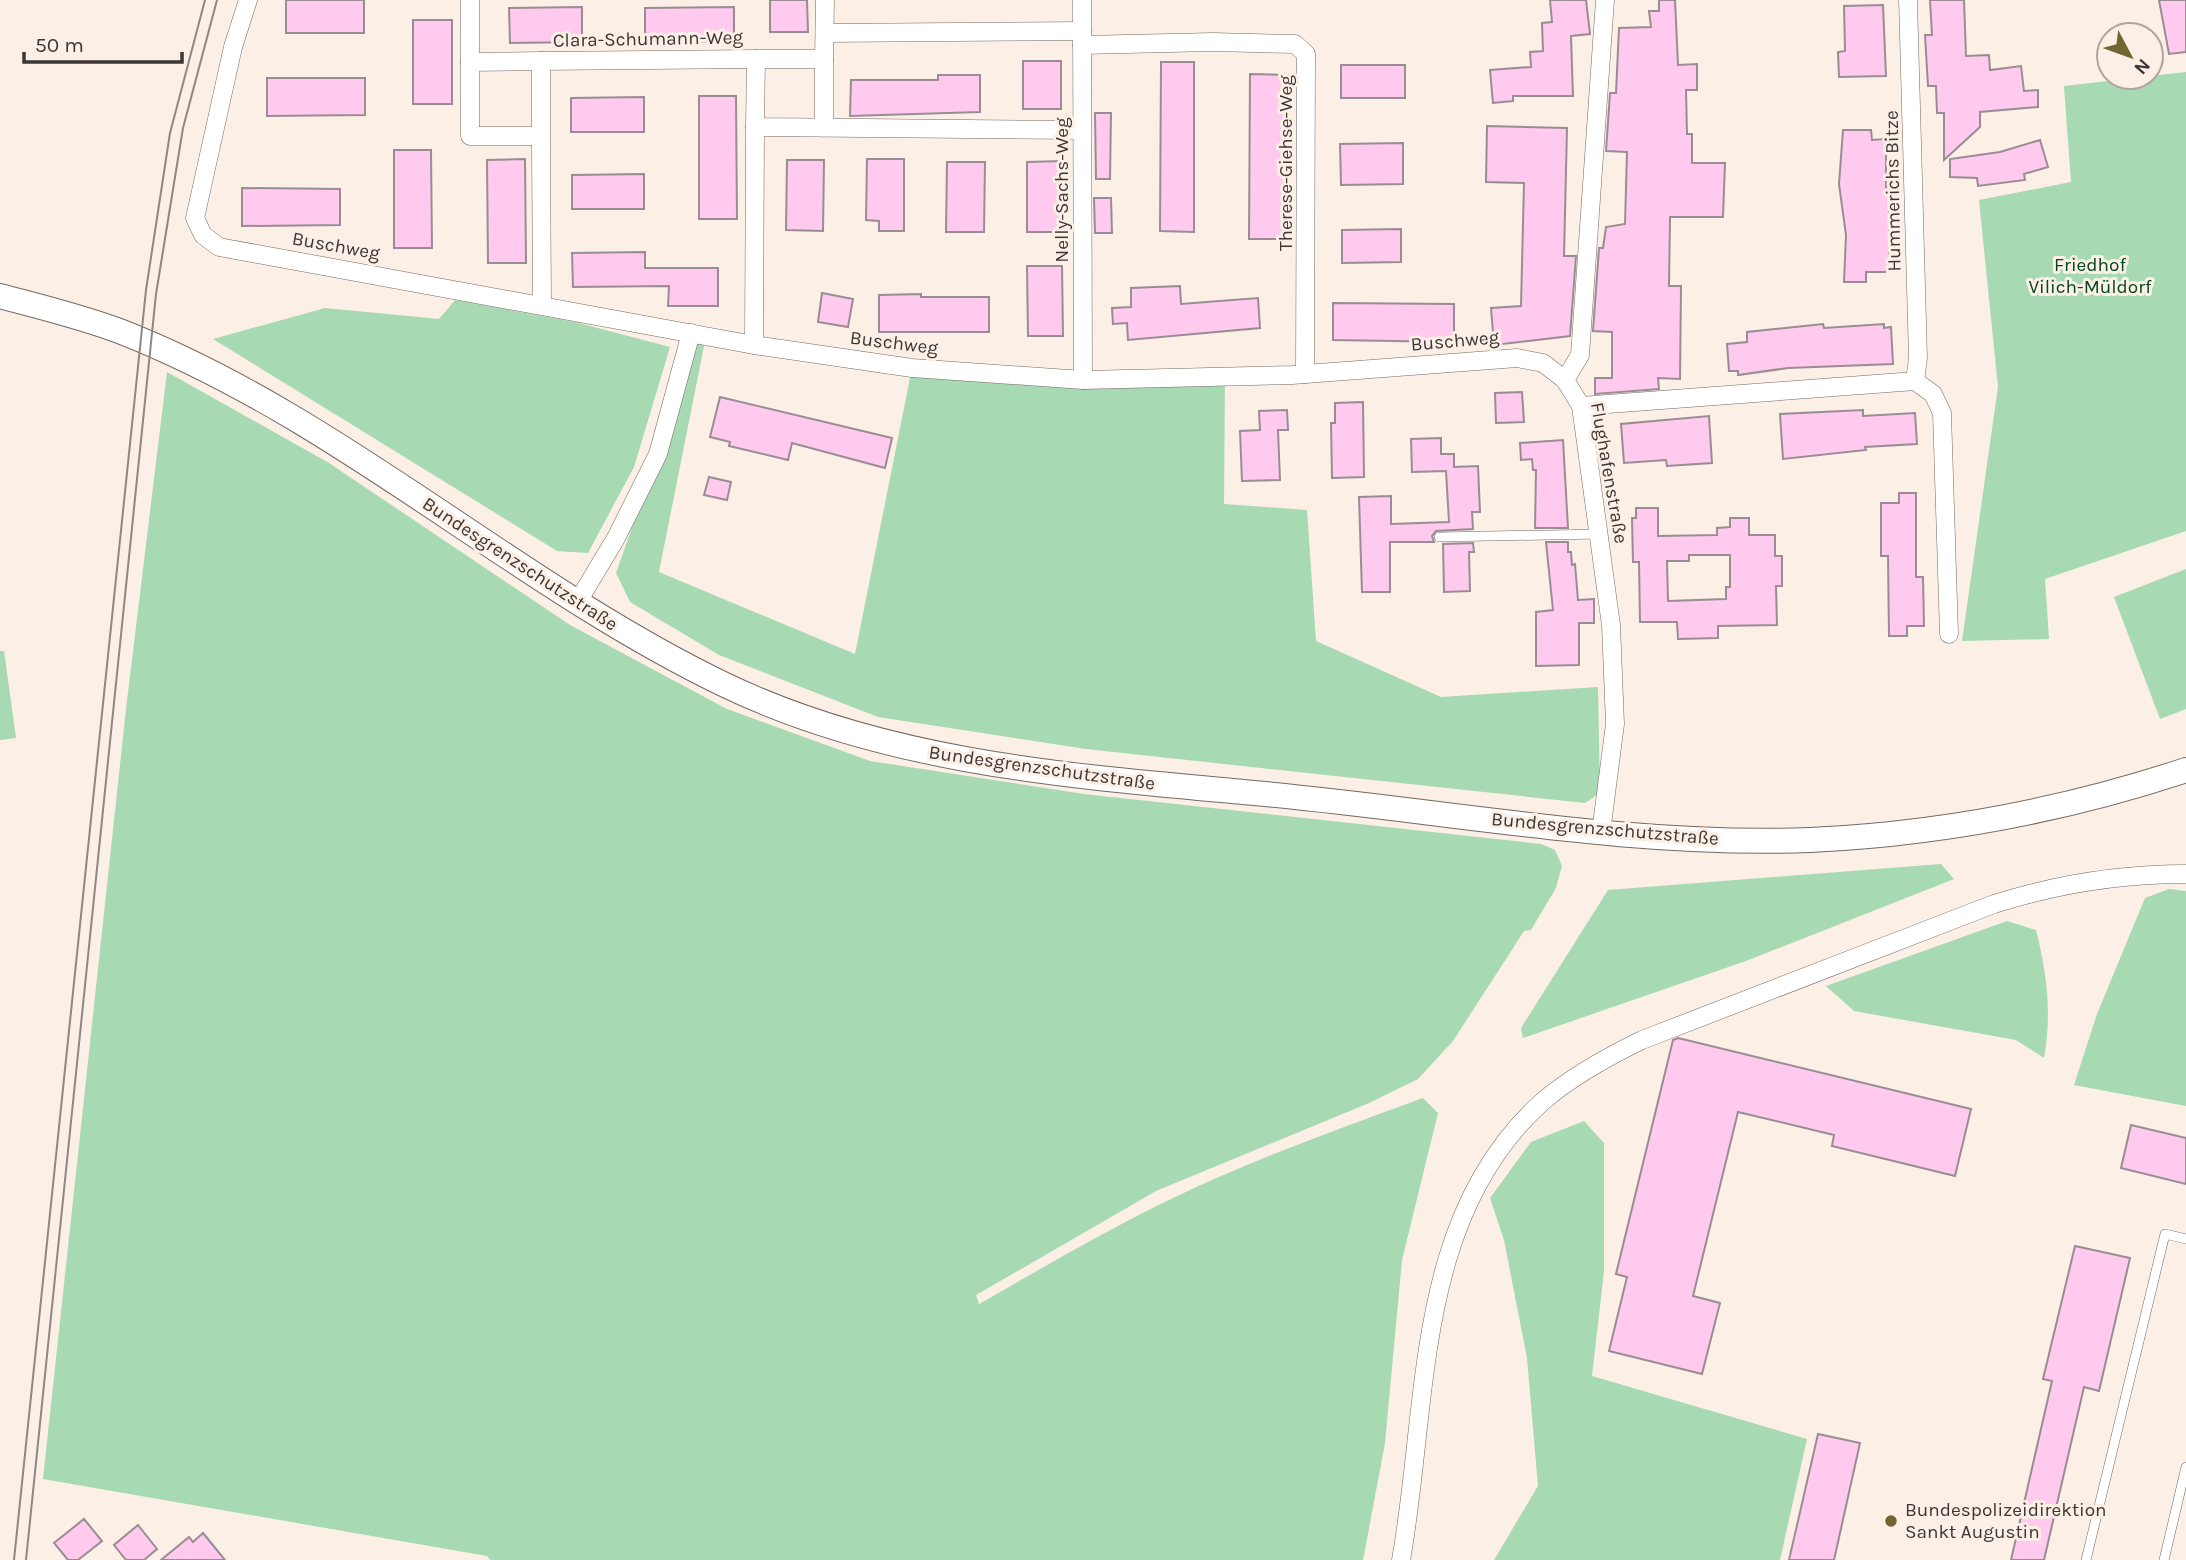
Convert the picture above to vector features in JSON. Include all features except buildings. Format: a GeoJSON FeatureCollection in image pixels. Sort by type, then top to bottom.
{"type":"FeatureCollection","features":[{"type":"Feature","properties":{"kind":"street","name":"Buschweg"},"geometry":{"type":"LineString","coordinates":[[248,0],[233,47],[195,218],[203,235],[219,247],[542,304],[754,345],[912,368],[1083,380],[1305,374],[1517,358],[1544,363],[1565,380]]}},
{"type":"Feature","properties":{"kind":"street"},"geometry":{"type":"LineString","coordinates":[[470,0],[470,136],[541,136]]}},
{"type":"Feature","properties":{"kind":"street"},"geometry":{"type":"LineString","coordinates":[[824,128],[825,0]]}},
{"type":"Feature","properties":{"kind":"street","name":"Nelly-Sachs-Weg"},"geometry":{"type":"LineString","coordinates":[[1082,0],[1083,380]]}},
{"type":"Feature","properties":{"kind":"street"},"geometry":{"type":"LineString","coordinates":[[1565,380],[1580,355],[1605,0]]}},
{"type":"Feature","properties":{"kind":"street","name":"Hummerichs Bitze"},"geometry":{"type":"LineString","coordinates":[[1908,0],[1918,358],[1915,381]]}},
{"type":"Feature","properties":{"kind":"street","name":"Therese-Giehse-Weg"},"geometry":{"type":"LineString","coordinates":[[825,33],[1295,44],[1306,54],[1305,374]]}},
{"type":"Feature","properties":{"kind":"street"},"geometry":{"type":"LineString","coordinates":[[754,345],[755,59]]}},
{"type":"Feature","properties":{"kind":"street","name":"Clara-Schumann-Weg"},"geometry":{"type":"LineString","coordinates":[[470,62],[824,59]]}},
{"type":"Feature","properties":{"kind":"street","name":"Clara-Schumann-Weg"},"geometry":{"type":"LineString","coordinates":[[541,61],[542,304]]}},
{"type":"Feature","properties":{"kind":"street"},"geometry":{"type":"LineString","coordinates":[[755,127],[1082,130]]}},
{"type":"Feature","properties":{"kind":"street","name":"Bundesgrenzschutzstraße"},"geometry":{"type":"LineString","coordinates":[[0,296],[120,331],[209,372],[343,448],[577,603],[647,645],[738,691],[777,707],[924,752],[1082,777],[1601,832],[1734,840],[1881,835],[2004,817],[2086,801],[2186,771]]}},
{"type":"Feature","properties":{"kind":"street"},"geometry":{"type":"LineString","coordinates":[[577,603],[616,538],[658,454],[691,332]]}},
{"type":"Feature","properties":{"kind":"street","name":"Flughafenstraße"},"geometry":{"type":"LineString","coordinates":[[1565,380],[1581,406],[1611,625],[1615,724],[1601,832]]}},
{"type":"Feature","properties":{"kind":"street"},"geometry":{"type":"LineString","coordinates":[[1581,406],[1915,381],[1933,394],[1942,413],[1950,634]]}},
{"type":"Feature","properties":{"kind":"street"},"geometry":{"type":"LineString","coordinates":[[1401,1560],[1422,1394],[1443,1272],[1455,1233],[1484,1171],[1519,1125],[1544,1101],[1593,1066],[1642,1040],[1994,904],[2048,888],[2095,879],[2186,874]]}},
{"type":"Feature","properties":{"kind":"lane"},"geometry":{"type":"LineString","coordinates":[[1439,537],[1599,534]]}},
{"type":"Feature","properties":{"kind":"lane"},"geometry":{"type":"LineString","coordinates":[[2086,1560],[2165,1234],[2186,1239]]}},
{"type":"Feature","properties":{"kind":"lane"},"geometry":{"type":"LineString","coordinates":[[2164,1560],[2186,1467]]}},
{"type":"Feature","properties":{"kind":"green space","name":"Friedhof Vilich-Müldorf"},"geometry":{"type":"Polygon","coordinates":[[[2186,72],[2186,531],[2045,579],[2049,639],[1962,641],[1998,387],[1979,200],[2071,182],[2064,86],[2095,82],[2095,91],[2165,91],[2165,74],[2186,72]]]}},
{"type":"Feature","properties":{"kind":"green space"},"geometry":{"type":"Polygon","coordinates":[[[455,300],[575,322],[670,347],[634,467],[588,553],[557,551],[213,339],[325,308],[439,319],[455,300]]]}},
{"type":"Feature","properties":{"kind":"green space"},"geometry":{"type":"Polygon","coordinates":[[[691,333],[706,336],[659,572],[855,654],[912,368],[1225,375],[1224,504],[1307,510],[1316,641],[1441,697],[1598,687],[1600,793],[1585,803],[1086,749],[878,717],[719,655],[630,602],[616,573],[658,454],[691,333]]]}},
{"type":"Feature","properties":{"kind":"green space"},"geometry":{"type":"Polygon","coordinates":[[[167,372],[329,463],[570,625],[727,709],[870,761],[1084,794],[1541,844],[1555,850],[1562,866],[1556,888],[1531,930],[1524,931],[1453,1041],[1418,1079],[1369,1103],[1156,1191],[976,1295],[979,1304],[1122,1224],[1233,1171],[1423,1098],[1438,1113],[1402,1260],[1385,1443],[1363,1560],[490,1560],[487,1556],[43,1479],[126,709],[167,372]]]}},
{"type":"Feature","properties":{"kind":"green space"},"geometry":{"type":"Polygon","coordinates":[[[2186,569],[2186,709],[2160,719],[2114,597],[2186,569]]]}},
{"type":"Feature","properties":{"kind":"green space"},"geometry":{"type":"Polygon","coordinates":[[[0,651],[4,651],[16,738],[0,740],[0,651]]]}},
{"type":"Feature","properties":{"kind":"green space"},"geometry":{"type":"Polygon","coordinates":[[[1941,864],[1954,879],[1746,961],[1523,1038],[1521,1028],[1608,890],[1941,864]]]}},
{"type":"Feature","properties":{"kind":"green space"},"geometry":{"type":"Polygon","coordinates":[[[2169,889],[2186,891],[2186,1106],[2074,1085],[2097,1014],[2145,898],[2169,889]]]}},
{"type":"Feature","properties":{"kind":"green space"},"geometry":{"type":"Polygon","coordinates":[[[2007,921],[2036,930],[2047,994],[2048,1025],[2044,1058],[2016,1040],[1854,1011],[1826,986],[2007,921]]]}},
{"type":"Feature","properties":{"kind":"green space"},"geometry":{"type":"Polygon","coordinates":[[[1584,1121],[1604,1143],[1604,1271],[1592,1376],[1807,1439],[1780,1560],[1494,1560],[1538,1486],[1527,1358],[1504,1240],[1490,1198],[1531,1142],[1584,1121]]]}},
{"type":"Feature","properties":{"kind":"tram line"},"geometry":{"type":"LineString","coordinates":[[14,1560],[146,290],[170,133],[205,0]]}},
{"type":"Feature","properties":{"kind":"tram line"},"geometry":{"type":"LineString","coordinates":[[26,1560],[156,294],[183,128],[217,0]]}},
{"type":"Feature","properties":{"kind":"place","name":"Bundespolizeidirektion Sankt Augustin"},"geometry":{"type":"Point","coordinates":[1891,1521]}}]}
